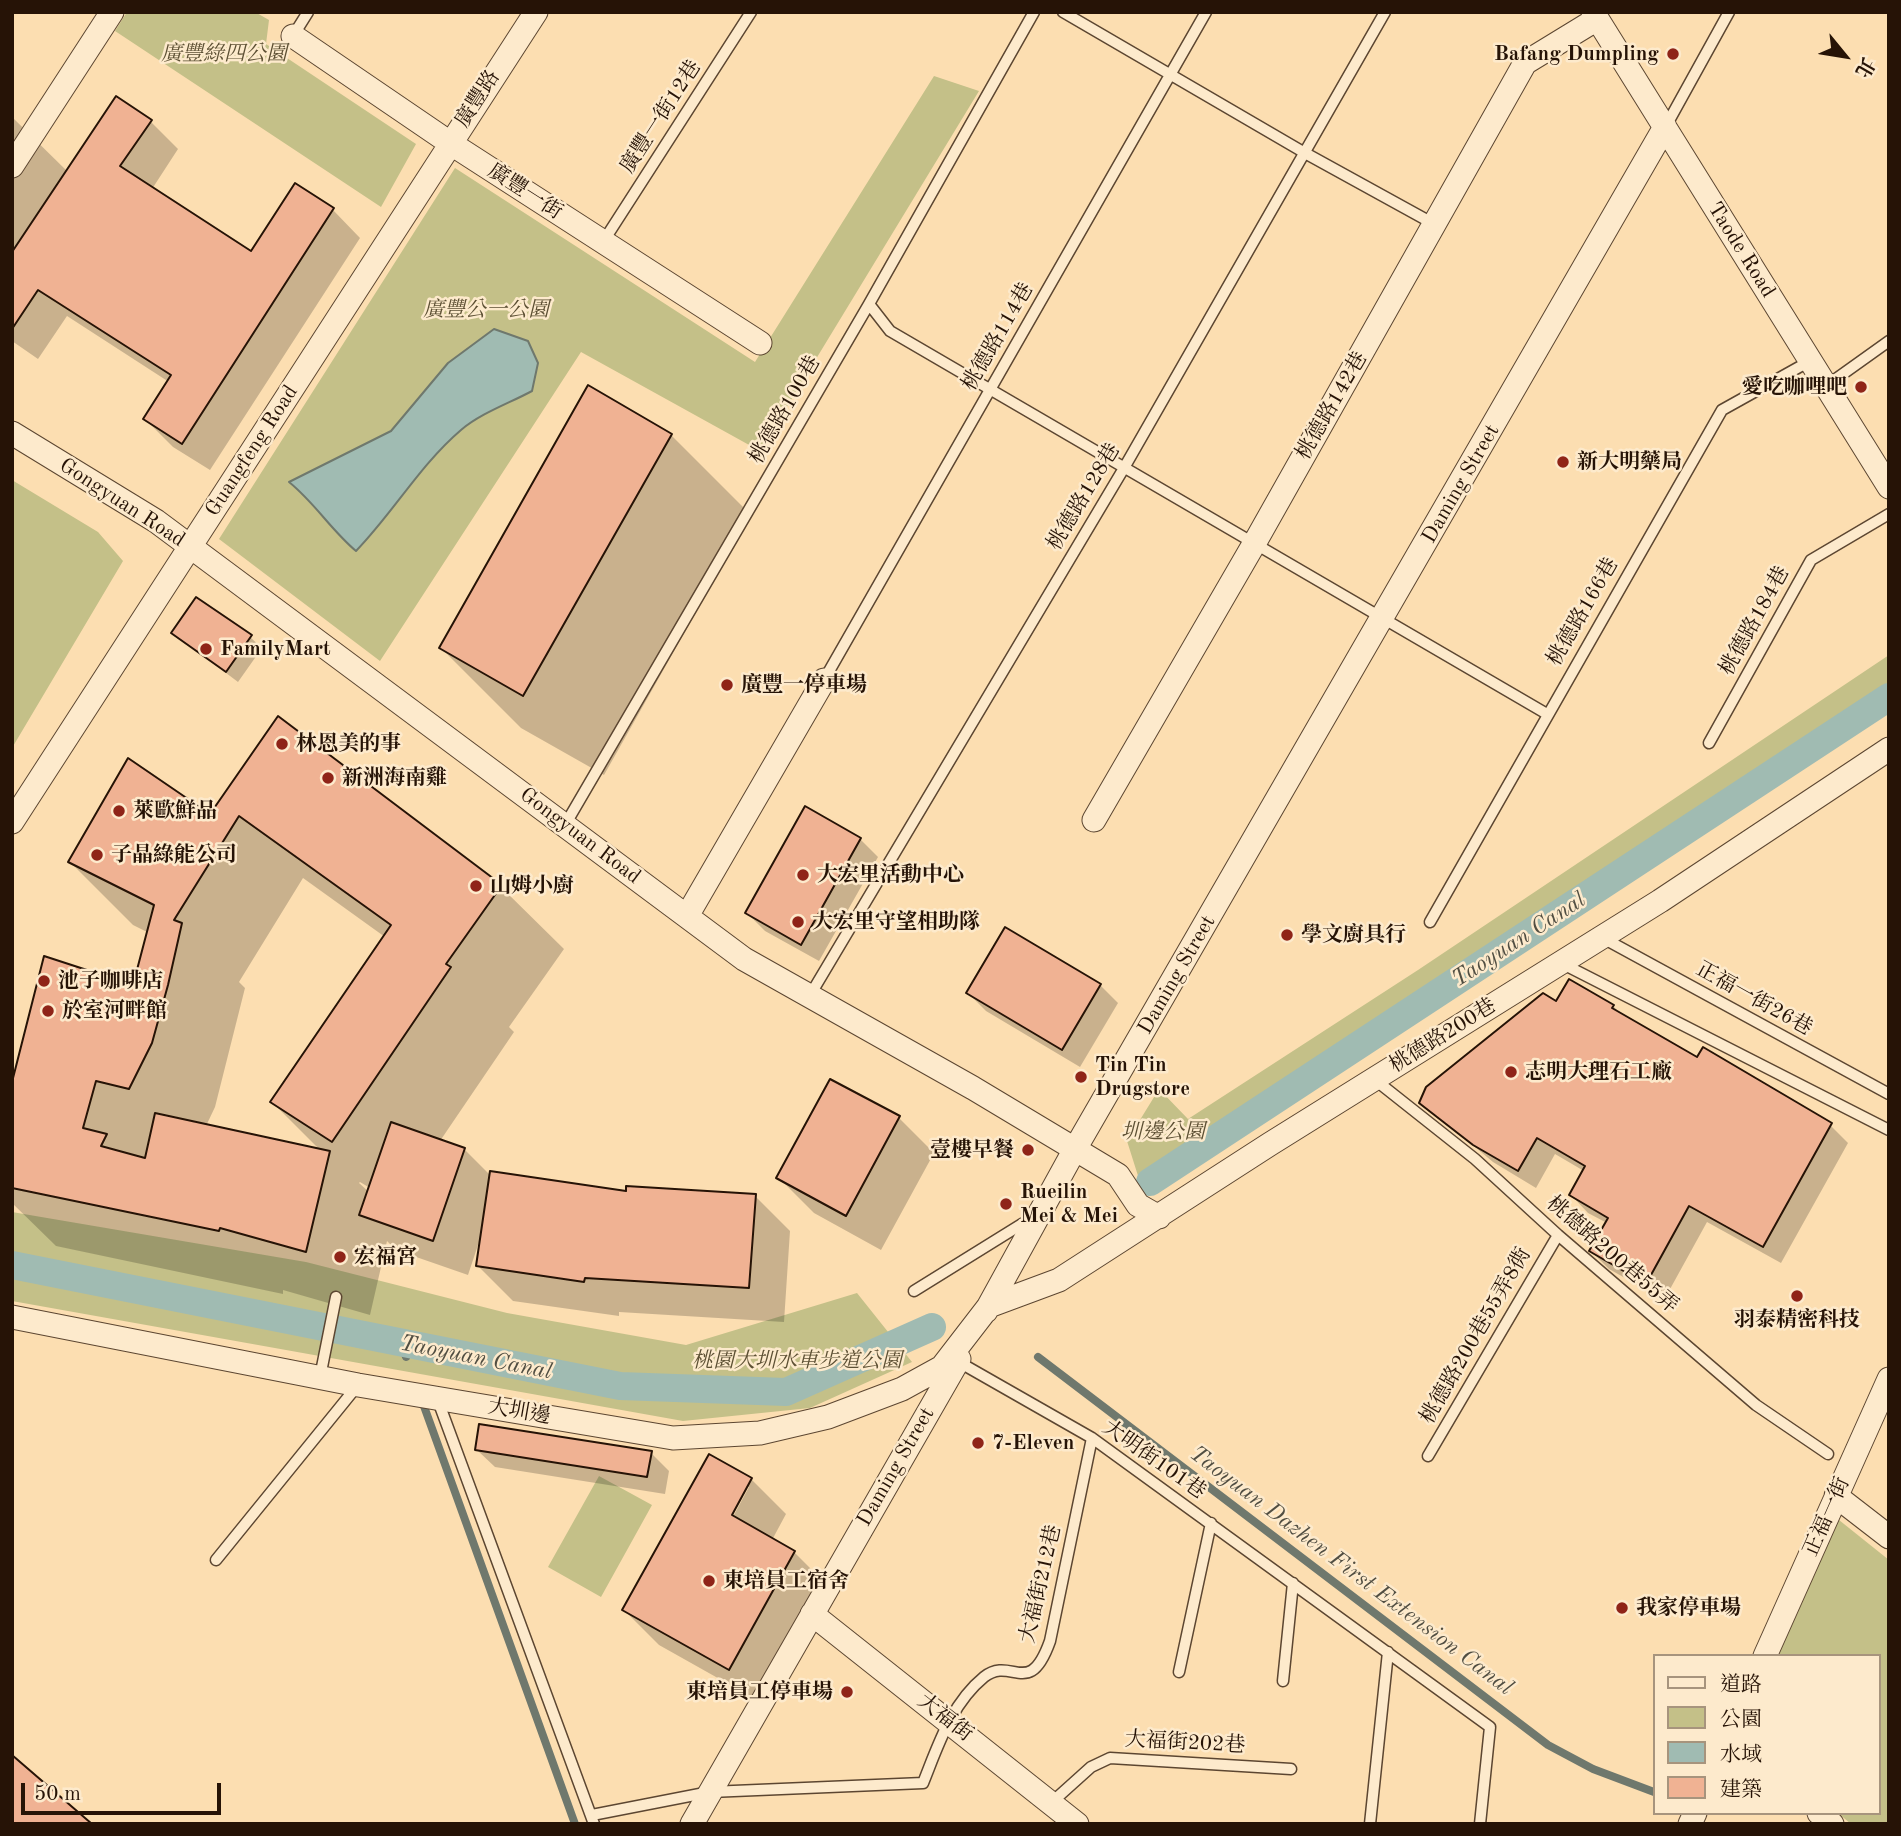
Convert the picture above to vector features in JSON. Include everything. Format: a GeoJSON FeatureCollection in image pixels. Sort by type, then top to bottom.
{"type":"FeatureCollection","features":[{"type":"Feature","properties":{"kind":"street"},"geometry":{"type":"LineString","coordinates":[[12,166],[112,12]]}},
{"type":"Feature","properties":{"kind":"street","name":"廣豐路"},"geometry":{"type":"LineString","coordinates":[[450,143],[536,12]]}},
{"type":"Feature","properties":{"kind":"street","name":"Taode Road"},"geometry":{"type":"LineString","coordinates":[[1595,15],[1889,487]]}},
{"type":"Feature","properties":{"kind":"street","name":"桃德路142巷"},"geometry":{"type":"LineString","coordinates":[[1094,820],[1436,225],[1525,63],[1595,15]]}},
{"type":"Feature","properties":{"kind":"street","name":"廣豐一街"},"geometry":{"type":"LineString","coordinates":[[293,36],[450,143],[760,343]]}},
{"type":"Feature","properties":{"kind":"street","name":"Daming Street"},"geometry":{"type":"LineString","coordinates":[[692,1824],[1044,1211],[1075,1149],[1383,620],[1665,127]]}},
{"type":"Feature","properties":{"kind":"street","name":"Guangfeng Road"},"geometry":{"type":"LineString","coordinates":[[12,822],[450,143]]}},
{"type":"Feature","properties":{"kind":"street","name":"Gongyuan Road"},"geometry":{"type":"LineString","coordinates":[[12,433],[156,521],[744,959],[973,1087],[1118,1175],[1138,1205],[1159,1217]]}},
{"type":"Feature","properties":{"kind":"street"},"geometry":{"type":"LineString","coordinates":[[687,916],[824,680]]}},
{"type":"Feature","properties":{"kind":"street","name":"桃德路200巷"},"geometry":{"type":"LineString","coordinates":[[989,1306],[1059,1280],[1561,963],[1889,749]]}},
{"type":"Feature","properties":{"kind":"street","name":"大圳邊"},"geometry":{"type":"LineString","coordinates":[[12,1317],[322,1367],[358,1385],[673,1438],[760,1433],[828,1417],[902,1389],[942,1367],[989,1306]]}},
{"type":"Feature","properties":{"kind":"street","name":"正福一街"},"geometry":{"type":"LineString","coordinates":[[1766,1654],[1889,1379]]}},
{"type":"Feature","properties":{"kind":"street"},"geometry":{"type":"LineString","coordinates":[[1836,1496],[1889,1537]]}},
{"type":"Feature","properties":{"kind":"street","name":"大福街"},"geometry":{"type":"LineString","coordinates":[[812,1614],[1077,1824]]}},
{"type":"Feature","properties":{"kind":"lane"},"geometry":{"type":"LineString","coordinates":[[293,36],[308,12]]}},
{"type":"Feature","properties":{"kind":"lane","name":"廣豐一街12巷"},"geometry":{"type":"LineString","coordinates":[[603,242],[751,12]]}},
{"type":"Feature","properties":{"kind":"lane","name":"桃德路100巷"},"geometry":{"type":"LineString","coordinates":[[565,825],[869,304],[1034,12]]}},
{"type":"Feature","properties":{"kind":"lane"},"geometry":{"type":"LineString","coordinates":[[1063,12],[1304,153],[1436,225]]}},
{"type":"Feature","properties":{"kind":"lane","name":"桃德路114巷"},"geometry":{"type":"LineString","coordinates":[[824,680],[1206,12]]}},
{"type":"Feature","properties":{"kind":"lane","name":"桃德路128巷"},"geometry":{"type":"LineString","coordinates":[[809,996],[1124,468],[1385,12]]}},
{"type":"Feature","properties":{"kind":"lane"},"geometry":{"type":"LineString","coordinates":[[1665,127],[1729,12]]}},
{"type":"Feature","properties":{"kind":"lane"},"geometry":{"type":"LineString","coordinates":[[869,304],[890,331],[1547,714]]}},
{"type":"Feature","properties":{"kind":"lane"},"geometry":{"type":"LineString","coordinates":[[1826,386],[1889,341]]}},
{"type":"Feature","properties":{"kind":"lane","name":"桃德路166巷"},"geometry":{"type":"LineString","coordinates":[[1430,922],[1722,410],[1810,361]]}},
{"type":"Feature","properties":{"kind":"lane","name":"桃德路184巷"},"geometry":{"type":"LineString","coordinates":[[1709,743],[1811,560],[1889,514]]}},
{"type":"Feature","properties":{"kind":"lane","name":"正福一街26巷"},"geometry":{"type":"LineString","coordinates":[[1601,937],[1889,1094]]}},
{"type":"Feature","properties":{"kind":"lane"},"geometry":{"type":"LineString","coordinates":[[1561,963],[1889,1130]]}},
{"type":"Feature","properties":{"kind":"lane","name":"桃德路200巷55弄"},"geometry":{"type":"LineString","coordinates":[[1374,1079],[1475,1159],[1558,1235],[1756,1405],[1828,1454]]}},
{"type":"Feature","properties":{"kind":"lane"},"geometry":{"type":"LineString","coordinates":[[914,1292],[1044,1211]]}},
{"type":"Feature","properties":{"kind":"lane","name":"桃德路200巷55弄8衖"},"geometry":{"type":"LineString","coordinates":[[1428,1456],[1558,1235]]}},
{"type":"Feature","properties":{"kind":"lane"},"geometry":{"type":"LineString","coordinates":[[322,1367],[336,1297]]}},
{"type":"Feature","properties":{"kind":"lane","name":"大明街101巷"},"geometry":{"type":"LineString","coordinates":[[957,1361],[1091,1438],[1490,1727],[1480,1824]]}},
{"type":"Feature","properties":{"kind":"lane"},"geometry":{"type":"LineString","coordinates":[[216,1560],[358,1385]]}},
{"type":"Feature","properties":{"kind":"lane"},"geometry":{"type":"LineString","coordinates":[[438,1398],[593,1819],[710,1792]]}},
{"type":"Feature","properties":{"kind":"lane","name":"大福街212巷"},"geometry":{"type":"LineString","coordinates":[[710,1792],[923,1783],[948,1720],[984,1678],[993,1672],[1029,1673],[1041,1664],[1050,1641],[1091,1438]]}},
{"type":"Feature","properties":{"kind":"lane"},"geometry":{"type":"LineString","coordinates":[[1178,1672],[1211,1523]]}},
{"type":"Feature","properties":{"kind":"lane"},"geometry":{"type":"LineString","coordinates":[[1283,1681],[1293,1583]]}},
{"type":"Feature","properties":{"kind":"lane"},"geometry":{"type":"LineString","coordinates":[[1370,1824],[1388,1652]]}},
{"type":"Feature","properties":{"kind":"lane","name":"大福街202巷"},"geometry":{"type":"LineString","coordinates":[[1051,1803],[1091,1767],[1110,1758],[1291,1769]]}},
{"type":"Feature","properties":{"kind":"green space","name":"廣豐綠四公園"},"geometry":{"type":"Polygon","coordinates":[[[127,12],[255,12],[269,20],[266,44],[416,144],[381,207],[115,31],[127,12]]]}},
{"type":"Feature","properties":{"kind":"green space","name":"廣豐公一公園"},"geometry":{"type":"Polygon","coordinates":[[[934,76],[979,91],[760,451],[581,352],[380,661],[219,539],[455,168],[755,362],[934,76]]]}},
{"type":"Feature","properties":{"kind":"green space"},"geometry":{"type":"Polygon","coordinates":[[[12,480],[98,532],[123,561],[12,748],[12,480]]]}},
{"type":"Feature","properties":{"kind":"green space","name":"圳邊公園"},"geometry":{"type":"Polygon","coordinates":[[[1889,655],[1889,684],[1139,1179],[1127,1141],[1159,1089],[1188,1119],[1418,970],[1889,655]]]}},
{"type":"Feature","properties":{"kind":"green space","name":"桃園大圳水車步道公園"},"geometry":{"type":"Polygon","coordinates":[[[12,1212],[306,1262],[507,1313],[686,1345],[857,1293],[912,1362],[810,1408],[683,1421],[12,1301],[12,1212]]]}},
{"type":"Feature","properties":{"kind":"green space"},"geometry":{"type":"Polygon","coordinates":[[[599,1476],[652,1505],[601,1597],[548,1567],[599,1476]]]}},
{"type":"Feature","properties":{"kind":"green space"},"geometry":{"type":"Polygon","coordinates":[[[1839,1520],[1889,1560],[1889,1824],[1851,1824],[1840,1815],[1880,1815],[1880,1654],[1779,1654],[1839,1520]]]}},
{"type":"Feature","properties":{"kind":"water"},"geometry":{"type":"Polygon","coordinates":[[[494,329],[528,341],[538,363],[532,391],[486,413],[461,430],[432,458],[356,551],[289,482],[391,431],[448,363],[494,329]]]}},
{"type":"Feature","properties":{"kind":"building"},"geometry":{"type":"Polygon","coordinates":[[[116,96],[152,120],[120,166],[251,251],[295,183],[334,208],[182,444],[143,419],[171,375],[38,290],[12,329],[12,252],[116,96]]]}},
{"type":"Feature","properties":{"kind":"building"},"geometry":{"type":"Polygon","coordinates":[[[588,385],[672,434],[523,696],[439,648],[588,385]]]}},
{"type":"Feature","properties":{"kind":"building"},"geometry":{"type":"Polygon","coordinates":[[[196,597],[252,635],[226,672],[171,633],[196,597]]]}},
{"type":"Feature","properties":{"kind":"building"},"geometry":{"type":"Polygon","coordinates":[[[278,716],[502,885],[446,964],[451,967],[332,1142],[270,1102],[391,925],[239,816],[174,920],[182,923],[168,985],[152,1043],[129,1089],[96,1081],[83,1128],[107,1134],[101,1146],[145,1158],[155,1113],[330,1151],[306,1252],[220,1228],[219,1231],[12,1188],[12,1082],[44,956],[133,985],[154,905],[68,862],[128,758],[210,814],[278,716]]]}},
{"type":"Feature","properties":{"kind":"building","name":"大宏里活動中心"},"geometry":{"type":"Polygon","coordinates":[[[805,806],[861,838],[801,945],[745,913],[805,806]]]}},
{"type":"Feature","properties":{"kind":"building"},"geometry":{"type":"Polygon","coordinates":[[[1005,927],[1101,984],[1062,1050],[966,993],[1005,927]]]}},
{"type":"Feature","properties":{"kind":"building"},"geometry":{"type":"Polygon","coordinates":[[[1569,979],[1614,1005],[1612,1008],[1697,1057],[1703,1047],[1832,1123],[1763,1247],[1689,1206],[1646,1284],[1589,1251],[1608,1218],[1569,1195],[1585,1166],[1537,1138],[1518,1171],[1473,1145],[1419,1103],[1426,1087],[1543,993],[1556,1001],[1569,979]]]}},
{"type":"Feature","properties":{"kind":"building"},"geometry":{"type":"Polygon","coordinates":[[[830,1079],[900,1116],[846,1216],[776,1178],[830,1079]]]}},
{"type":"Feature","properties":{"kind":"building"},"geometry":{"type":"Polygon","coordinates":[[[391,1122],[465,1148],[433,1241],[359,1215],[391,1122]]]}},
{"type":"Feature","properties":{"kind":"building"},"geometry":{"type":"Polygon","coordinates":[[[490,1171],[626,1191],[626,1186],[756,1194],[749,1288],[585,1278],[584,1282],[476,1266],[490,1171]]]}},
{"type":"Feature","properties":{"kind":"building"},"geometry":{"type":"Polygon","coordinates":[[[479,1424],[652,1451],[647,1477],[475,1450],[479,1424]]]}},
{"type":"Feature","properties":{"kind":"building","name":"東培員工宿舍"},"geometry":{"type":"Polygon","coordinates":[[[709,1454],[752,1478],[732,1515],[795,1551],[729,1670],[622,1610],[709,1454]]]}},
{"type":"Feature","properties":{"kind":"building"},"geometry":{"type":"Polygon","coordinates":[[[12,1755],[92,1824],[12,1824],[12,1755]]]}},
{"type":"Feature","properties":{"kind":"waterway","name":"Taoyuan Canal"},"geometry":{"type":"LineString","coordinates":[[1150,1182],[1889,697]]}},
{"type":"Feature","properties":{"kind":"waterway","name":"Taoyuan Canal"},"geometry":{"type":"LineString","coordinates":[[12,1265],[620,1386],[786,1392],[932,1327]]}},
{"type":"Feature","properties":{"kind":"waterway"},"geometry":{"type":"LineString","coordinates":[[401,1343],[406,1357]]}},
{"type":"Feature","properties":{"kind":"waterway","name":"Taoyuan Dazhen First Extension Canal"},"geometry":{"type":"LineString","coordinates":[[1038,1357],[1548,1745],[1593,1769],[1652,1791]]}},
{"type":"Feature","properties":{"kind":"waterway"},"geometry":{"type":"LineString","coordinates":[[421,1398],[575,1824]]}},
{"type":"Feature","properties":{"kind":"place","name":"Bafang Dumpling"},"geometry":{"type":"Point","coordinates":[1673,54]}},
{"type":"Feature","properties":{"kind":"place","name":"愛吃咖哩吧"},"geometry":{"type":"Point","coordinates":[1861,387]}},
{"type":"Feature","properties":{"kind":"place","name":"新大明藥局"},"geometry":{"type":"Point","coordinates":[1563,462]}},
{"type":"Feature","properties":{"kind":"place","name":"FamilyMart"},"geometry":{"type":"Point","coordinates":[206,649]}},
{"type":"Feature","properties":{"kind":"place","name":"廣豐一停車場"},"geometry":{"type":"Point","coordinates":[727,685]}},
{"type":"Feature","properties":{"kind":"place","name":"林恩美的事"},"geometry":{"type":"Point","coordinates":[282,744]}},
{"type":"Feature","properties":{"kind":"place","name":"新洲海南雞"},"geometry":{"type":"Point","coordinates":[328,778]}},
{"type":"Feature","properties":{"kind":"place","name":"萊歐鮮品"},"geometry":{"type":"Point","coordinates":[119,811]}},
{"type":"Feature","properties":{"kind":"place","name":"子晶綠能公司"},"geometry":{"type":"Point","coordinates":[97,855]}},
{"type":"Feature","properties":{"kind":"place","name":"大宏里活動中心"},"geometry":{"type":"Point","coordinates":[803,875]}},
{"type":"Feature","properties":{"kind":"place","name":"山姆小廚"},"geometry":{"type":"Point","coordinates":[476,886]}},
{"type":"Feature","properties":{"kind":"place","name":"大宏里守望相助隊"},"geometry":{"type":"Point","coordinates":[798,922]}},
{"type":"Feature","properties":{"kind":"place","name":"學文廚具行"},"geometry":{"type":"Point","coordinates":[1287,935]}},
{"type":"Feature","properties":{"kind":"place","name":"池子咖啡店"},"geometry":{"type":"Point","coordinates":[44,981]}},
{"type":"Feature","properties":{"kind":"place","name":"於室河畔館"},"geometry":{"type":"Point","coordinates":[48,1011]}},
{"type":"Feature","properties":{"kind":"place","name":"志明大理石工廠"},"geometry":{"type":"Point","coordinates":[1511,1072]}},
{"type":"Feature","properties":{"kind":"place","name":"Tin Tin Drugstore"},"geometry":{"type":"Point","coordinates":[1081,1077]}},
{"type":"Feature","properties":{"kind":"place","name":"壹樓早餐"},"geometry":{"type":"Point","coordinates":[1028,1150]}},
{"type":"Feature","properties":{"kind":"place","name":"Rueilin Mei & Mei"},"geometry":{"type":"Point","coordinates":[1006,1204]}},
{"type":"Feature","properties":{"kind":"place","name":"宏福宮"},"geometry":{"type":"Point","coordinates":[340,1257]}},
{"type":"Feature","properties":{"kind":"place","name":"羽泰精密科技"},"geometry":{"type":"Point","coordinates":[1797,1296]}},
{"type":"Feature","properties":{"kind":"place","name":"7-Eleven"},"geometry":{"type":"Point","coordinates":[978,1443]}},
{"type":"Feature","properties":{"kind":"place","name":"東培員工宿舍"},"geometry":{"type":"Point","coordinates":[709,1581]}},
{"type":"Feature","properties":{"kind":"place","name":"我家停車場"},"geometry":{"type":"Point","coordinates":[1622,1608]}},
{"type":"Feature","properties":{"kind":"place","name":"東培員工停車場"},"geometry":{"type":"Point","coordinates":[847,1692]}}]}
